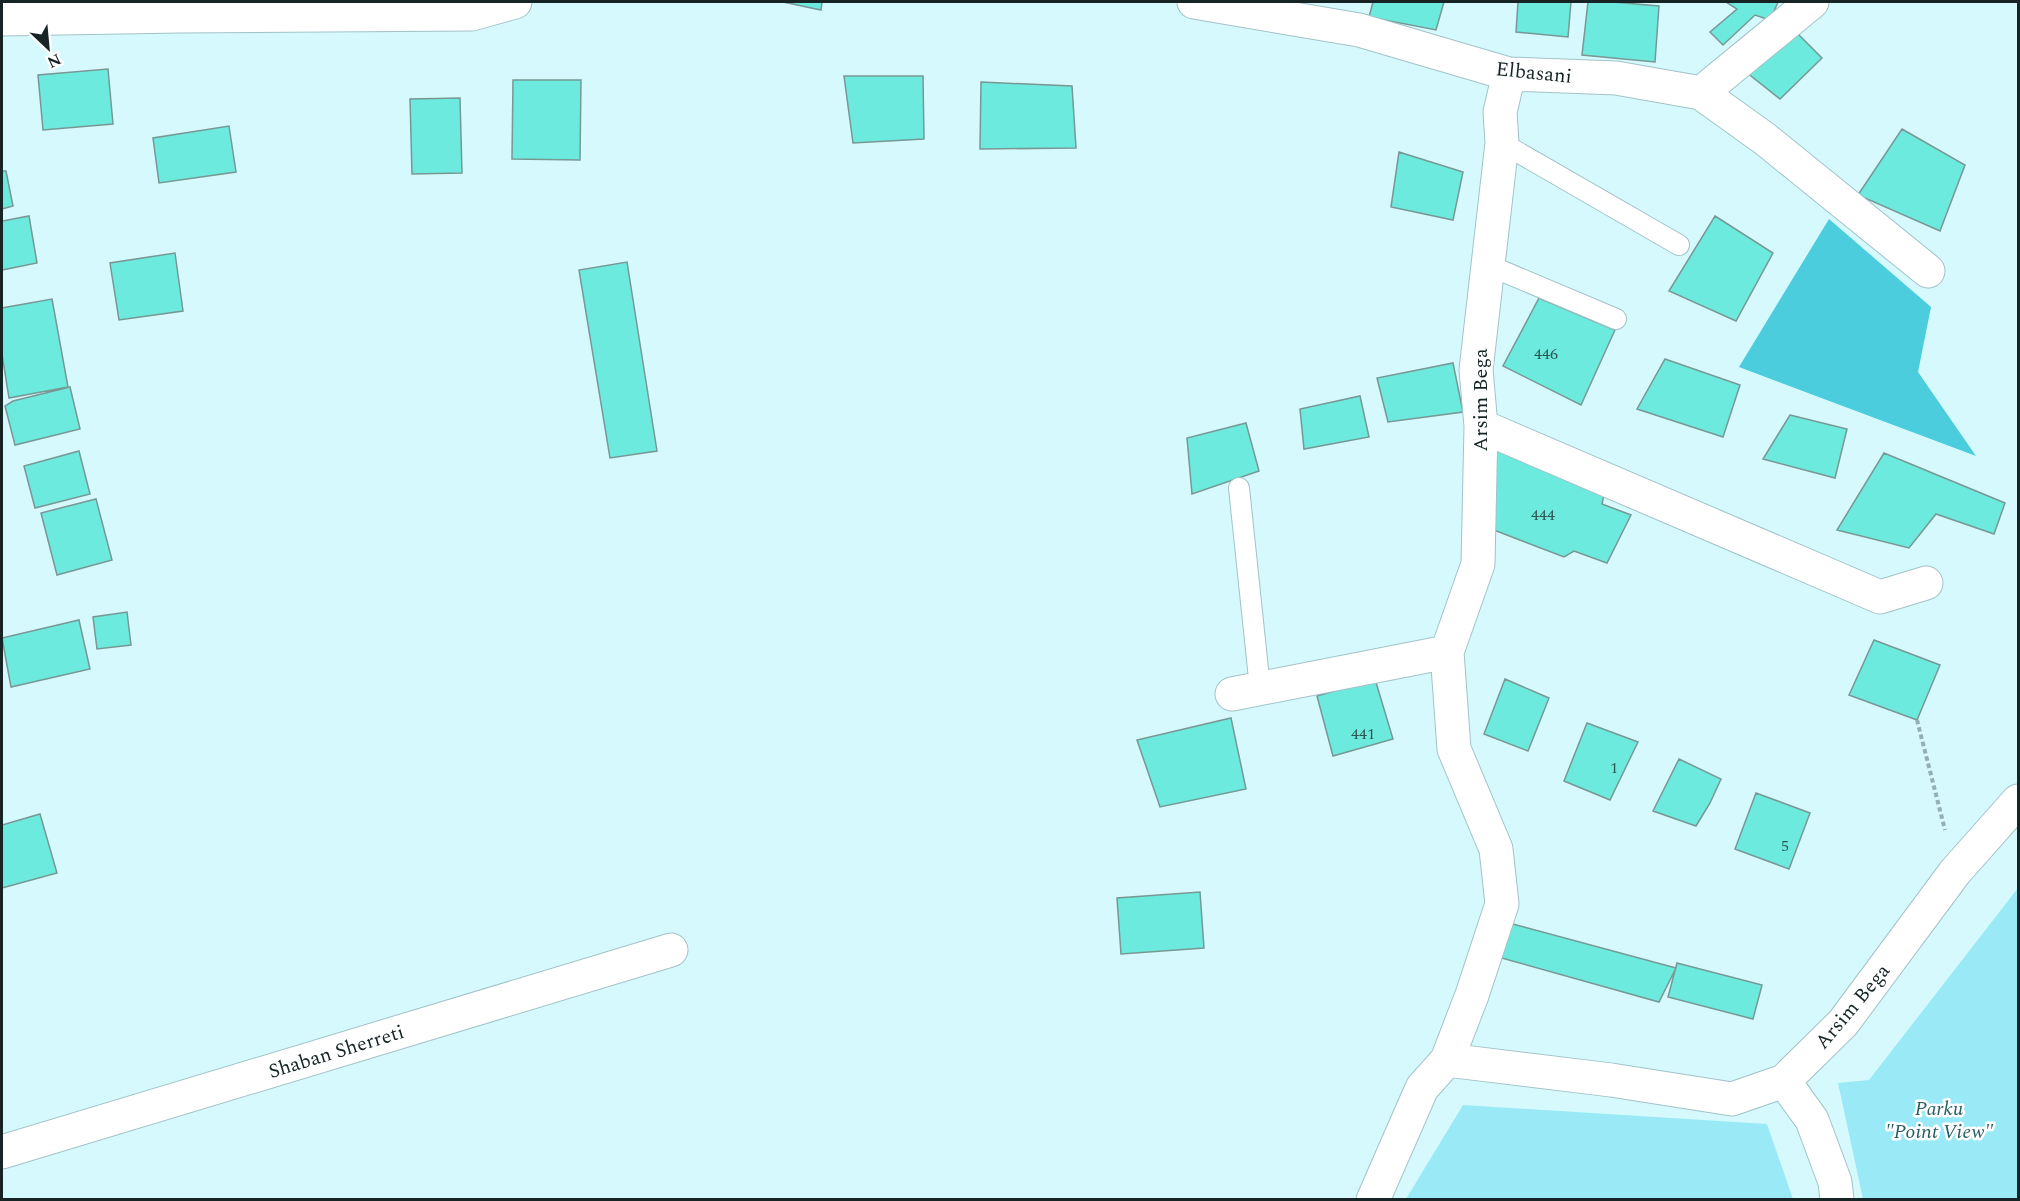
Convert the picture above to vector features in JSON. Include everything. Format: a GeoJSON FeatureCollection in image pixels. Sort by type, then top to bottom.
{"type":"FeatureCollection","features":[{"type":"Feature","properties":{"kind":"street"},"geometry":{"type":"LineString","coordinates":[[2,19],[180,9],[472,14],[515,2]]}},
{"type":"Feature","properties":{"kind":"street","name":"Elbasani"},"geometry":{"type":"LineString","coordinates":[[1194,2],[1359,30],[1509,74],[1616,78],[1701,93]]}},
{"type":"Feature","properties":{"kind":"street"},"geometry":{"type":"LineString","coordinates":[[1812,2],[1701,93],[1765,139],[1928,271]]}},
{"type":"Feature","properties":{"kind":"street","name":"Arsim Bega"},"geometry":{"type":"LineString","coordinates":[[1373,1200],[1422,1088],[1447,1060],[1472,995],[1502,904],[1496,849],[1454,749],[1447,652],[1478,564],[1481,426],[1476,370],[1502,143],[1500,112],[1509,74]]}},
{"type":"Feature","properties":{"kind":"street"},"geometry":{"type":"LineString","coordinates":[[1481,426],[1880,597],[1926,584]]}},
{"type":"Feature","properties":{"kind":"street"},"geometry":{"type":"LineString","coordinates":[[1246,691],[1447,652]]}},
{"type":"Feature","properties":{"kind":"street","name":"Arsim Bega"},"geometry":{"type":"LineString","coordinates":[[1447,1060],[1611,1080],[1732,1099],[1784,1081],[1843,1023],[1955,872],[2019,801]]}},
{"type":"Feature","properties":{"kind":"street","name":"Shaban Sherreti"},"geometry":{"type":"LineString","coordinates":[[2,1152],[671,950]]}},
{"type":"Feature","properties":{"kind":"street"},"geometry":{"type":"LineString","coordinates":[[1784,1081],[1812,1120],[1835,1182],[1837,1200]]}},
{"type":"Feature","properties":{"kind":"lane"},"geometry":{"type":"LineString","coordinates":[[1502,143],[1679,245]]}},
{"type":"Feature","properties":{"kind":"lane"},"geometry":{"type":"LineString","coordinates":[[1488,265],[1616,319]]}},
{"type":"Feature","properties":{"kind":"lane"},"geometry":{"type":"LineString","coordinates":[[1239,488],[1246,691]]}},
{"type":"Feature","properties":{"kind":"path"},"geometry":{"type":"LineString","coordinates":[[1917,720],[1955,872]]}},
{"type":"Feature","properties":{"kind":"green space","name":"Parku \"Point View\""},"geometry":{"type":"Polygon","coordinates":[[[2018,888],[2018,1199],[1863,1199],[1838,1083],[1869,1080],[2018,888]]]}},
{"type":"Feature","properties":{"kind":"green space"},"geometry":{"type":"Polygon","coordinates":[[[1463,1105],[1767,1124],[1793,1199],[1406,1199],[1463,1105]]]}},
{"type":"Feature","properties":{"kind":"shaded area"},"geometry":{"type":"Polygon","coordinates":[[[1829,219],[1931,307],[1918,372],[1976,456],[1739,367],[1829,219]]]}},
{"type":"Feature","properties":{"kind":"building"},"geometry":{"type":"Polygon","coordinates":[[[783,2],[822,2],[821,10],[783,2]]]}},
{"type":"Feature","properties":{"kind":"building"},"geometry":{"type":"Polygon","coordinates":[[[1373,2],[1444,2],[1436,30],[1369,17],[1373,2]]]}},
{"type":"Feature","properties":{"kind":"building"},"geometry":{"type":"Polygon","coordinates":[[[1518,2],[1571,2],[1568,37],[1516,32],[1518,2]]]}},
{"type":"Feature","properties":{"kind":"building"},"geometry":{"type":"Polygon","coordinates":[[[1588,2],[1659,6],[1655,62],[1582,55],[1588,2]]]}},
{"type":"Feature","properties":{"kind":"building"},"geometry":{"type":"Polygon","coordinates":[[[1726,2],[1778,2],[1770,20],[1755,15],[1723,45],[1710,32],[1737,9],[1726,2]]]}},
{"type":"Feature","properties":{"kind":"building"},"geometry":{"type":"Polygon","coordinates":[[[1797,33],[1822,58],[1780,99],[1746,72],[1797,33]]]}},
{"type":"Feature","properties":{"kind":"building"},"geometry":{"type":"Polygon","coordinates":[[[108,69],[113,124],[43,130],[38,75],[108,69]]]}},
{"type":"Feature","properties":{"kind":"building"},"geometry":{"type":"Polygon","coordinates":[[[844,76],[923,76],[924,139],[853,143],[844,76]]]}},
{"type":"Feature","properties":{"kind":"building"},"geometry":{"type":"Polygon","coordinates":[[[513,80],[581,80],[580,160],[512,159],[513,80]]]}},
{"type":"Feature","properties":{"kind":"building"},"geometry":{"type":"Polygon","coordinates":[[[981,82],[1072,86],[1076,148],[980,149],[981,82]]]}},
{"type":"Feature","properties":{"kind":"building"},"geometry":{"type":"Polygon","coordinates":[[[460,98],[462,173],[412,174],[410,99],[460,98]]]}},
{"type":"Feature","properties":{"kind":"building"},"geometry":{"type":"Polygon","coordinates":[[[229,126],[236,172],[159,183],[153,138],[229,126]]]}},
{"type":"Feature","properties":{"kind":"building"},"geometry":{"type":"Polygon","coordinates":[[[1902,129],[1965,165],[1940,231],[1858,195],[1902,129]]]}},
{"type":"Feature","properties":{"kind":"building"},"geometry":{"type":"Polygon","coordinates":[[[1399,152],[1463,172],[1453,220],[1391,207],[1399,152]]]}},
{"type":"Feature","properties":{"kind":"building"},"geometry":{"type":"Polygon","coordinates":[[[2,171],[6,171],[13,206],[2,209],[2,171]]]}},
{"type":"Feature","properties":{"kind":"building"},"geometry":{"type":"Polygon","coordinates":[[[29,216],[37,263],[2,270],[2,221],[29,216]]]}},
{"type":"Feature","properties":{"kind":"building"},"geometry":{"type":"Polygon","coordinates":[[[1715,216],[1773,253],[1736,321],[1669,291],[1715,216]]]}},
{"type":"Feature","properties":{"kind":"building"},"geometry":{"type":"Polygon","coordinates":[[[175,253],[183,311],[119,320],[110,263],[175,253]]]}},
{"type":"Feature","properties":{"kind":"building"},"geometry":{"type":"Polygon","coordinates":[[[627,262],[657,451],[610,458],[579,270],[627,262]]]}},
{"type":"Feature","properties":{"kind":"building"},"geometry":{"type":"Polygon","coordinates":[[[1539,298],[1615,330],[1581,405],[1503,366],[1539,298]]]}},
{"type":"Feature","properties":{"kind":"building"},"geometry":{"type":"Polygon","coordinates":[[[52,299],[68,387],[9,398],[2,354],[2,308],[52,299]]]}},
{"type":"Feature","properties":{"kind":"building"},"geometry":{"type":"Polygon","coordinates":[[[1665,359],[1740,385],[1723,437],[1637,409],[1665,359]]]}},
{"type":"Feature","properties":{"kind":"building"},"geometry":{"type":"Polygon","coordinates":[[[1453,363],[1463,412],[1388,422],[1377,378],[1453,363]]]}},
{"type":"Feature","properties":{"kind":"building"},"geometry":{"type":"Polygon","coordinates":[[[70,387],[80,429],[15,445],[5,406],[13,401],[70,387]]]}},
{"type":"Feature","properties":{"kind":"building"},"geometry":{"type":"Polygon","coordinates":[[[1360,396],[1369,437],[1304,449],[1300,409],[1360,396]]]}},
{"type":"Feature","properties":{"kind":"building"},"geometry":{"type":"Polygon","coordinates":[[[1790,415],[1847,429],[1835,478],[1763,459],[1790,415]]]}},
{"type":"Feature","properties":{"kind":"building"},"geometry":{"type":"Polygon","coordinates":[[[1246,423],[1259,471],[1192,494],[1187,438],[1246,423]]]}},
{"type":"Feature","properties":{"kind":"building"},"geometry":{"type":"Polygon","coordinates":[[[1498,445],[1604,494],[1602,504],[1631,515],[1607,563],[1574,551],[1564,557],[1486,527],[1487,474],[1498,445]]]}},
{"type":"Feature","properties":{"kind":"building"},"geometry":{"type":"Polygon","coordinates":[[[79,451],[90,494],[35,508],[24,466],[79,451]]]}},
{"type":"Feature","properties":{"kind":"building"},"geometry":{"type":"Polygon","coordinates":[[[1884,453],[2005,503],[1994,534],[1936,514],[1909,548],[1837,530],[1884,453]]]}},
{"type":"Feature","properties":{"kind":"building"},"geometry":{"type":"Polygon","coordinates":[[[96,499],[112,560],[57,575],[41,513],[96,499]]]}},
{"type":"Feature","properties":{"kind":"building"},"geometry":{"type":"Polygon","coordinates":[[[127,612],[131,645],[97,649],[93,617],[127,612]]]}},
{"type":"Feature","properties":{"kind":"building"},"geometry":{"type":"Polygon","coordinates":[[[79,620],[90,669],[11,687],[2,638],[79,620]]]}},
{"type":"Feature","properties":{"kind":"building"},"geometry":{"type":"Polygon","coordinates":[[[1874,640],[1940,665],[1917,720],[1849,695],[1874,640]]]}},
{"type":"Feature","properties":{"kind":"building"},"geometry":{"type":"Polygon","coordinates":[[[1375,679],[1393,739],[1333,756],[1317,696],[1375,679]]]}},
{"type":"Feature","properties":{"kind":"building"},"geometry":{"type":"Polygon","coordinates":[[[1505,679],[1549,698],[1528,751],[1484,734],[1505,679]]]}},
{"type":"Feature","properties":{"kind":"building"},"geometry":{"type":"Polygon","coordinates":[[[1231,718],[1246,789],[1160,807],[1137,740],[1231,718]]]}},
{"type":"Feature","properties":{"kind":"building"},"geometry":{"type":"Polygon","coordinates":[[[1587,723],[1638,742],[1610,800],[1564,781],[1587,723]]]}},
{"type":"Feature","properties":{"kind":"building"},"geometry":{"type":"Polygon","coordinates":[[[1679,759],[1721,779],[1696,826],[1653,811],[1679,759]]]}},
{"type":"Feature","properties":{"kind":"building"},"geometry":{"type":"Polygon","coordinates":[[[1756,793],[1810,813],[1789,869],[1735,849],[1756,793]]]}},
{"type":"Feature","properties":{"kind":"building"},"geometry":{"type":"Polygon","coordinates":[[[40,814],[57,873],[2,888],[2,825],[40,814]]]}},
{"type":"Feature","properties":{"kind":"building"},"geometry":{"type":"Polygon","coordinates":[[[1200,892],[1204,948],[1121,954],[1117,898],[1200,892]]]}},
{"type":"Feature","properties":{"kind":"building"},"geometry":{"type":"Polygon","coordinates":[[[1509,923],[1676,968],[1659,1002],[1498,957],[1509,923]]]}},
{"type":"Feature","properties":{"kind":"building"},"geometry":{"type":"Polygon","coordinates":[[[1677,963],[1762,985],[1753,1019],[1668,997],[1677,963]]]}}]}
